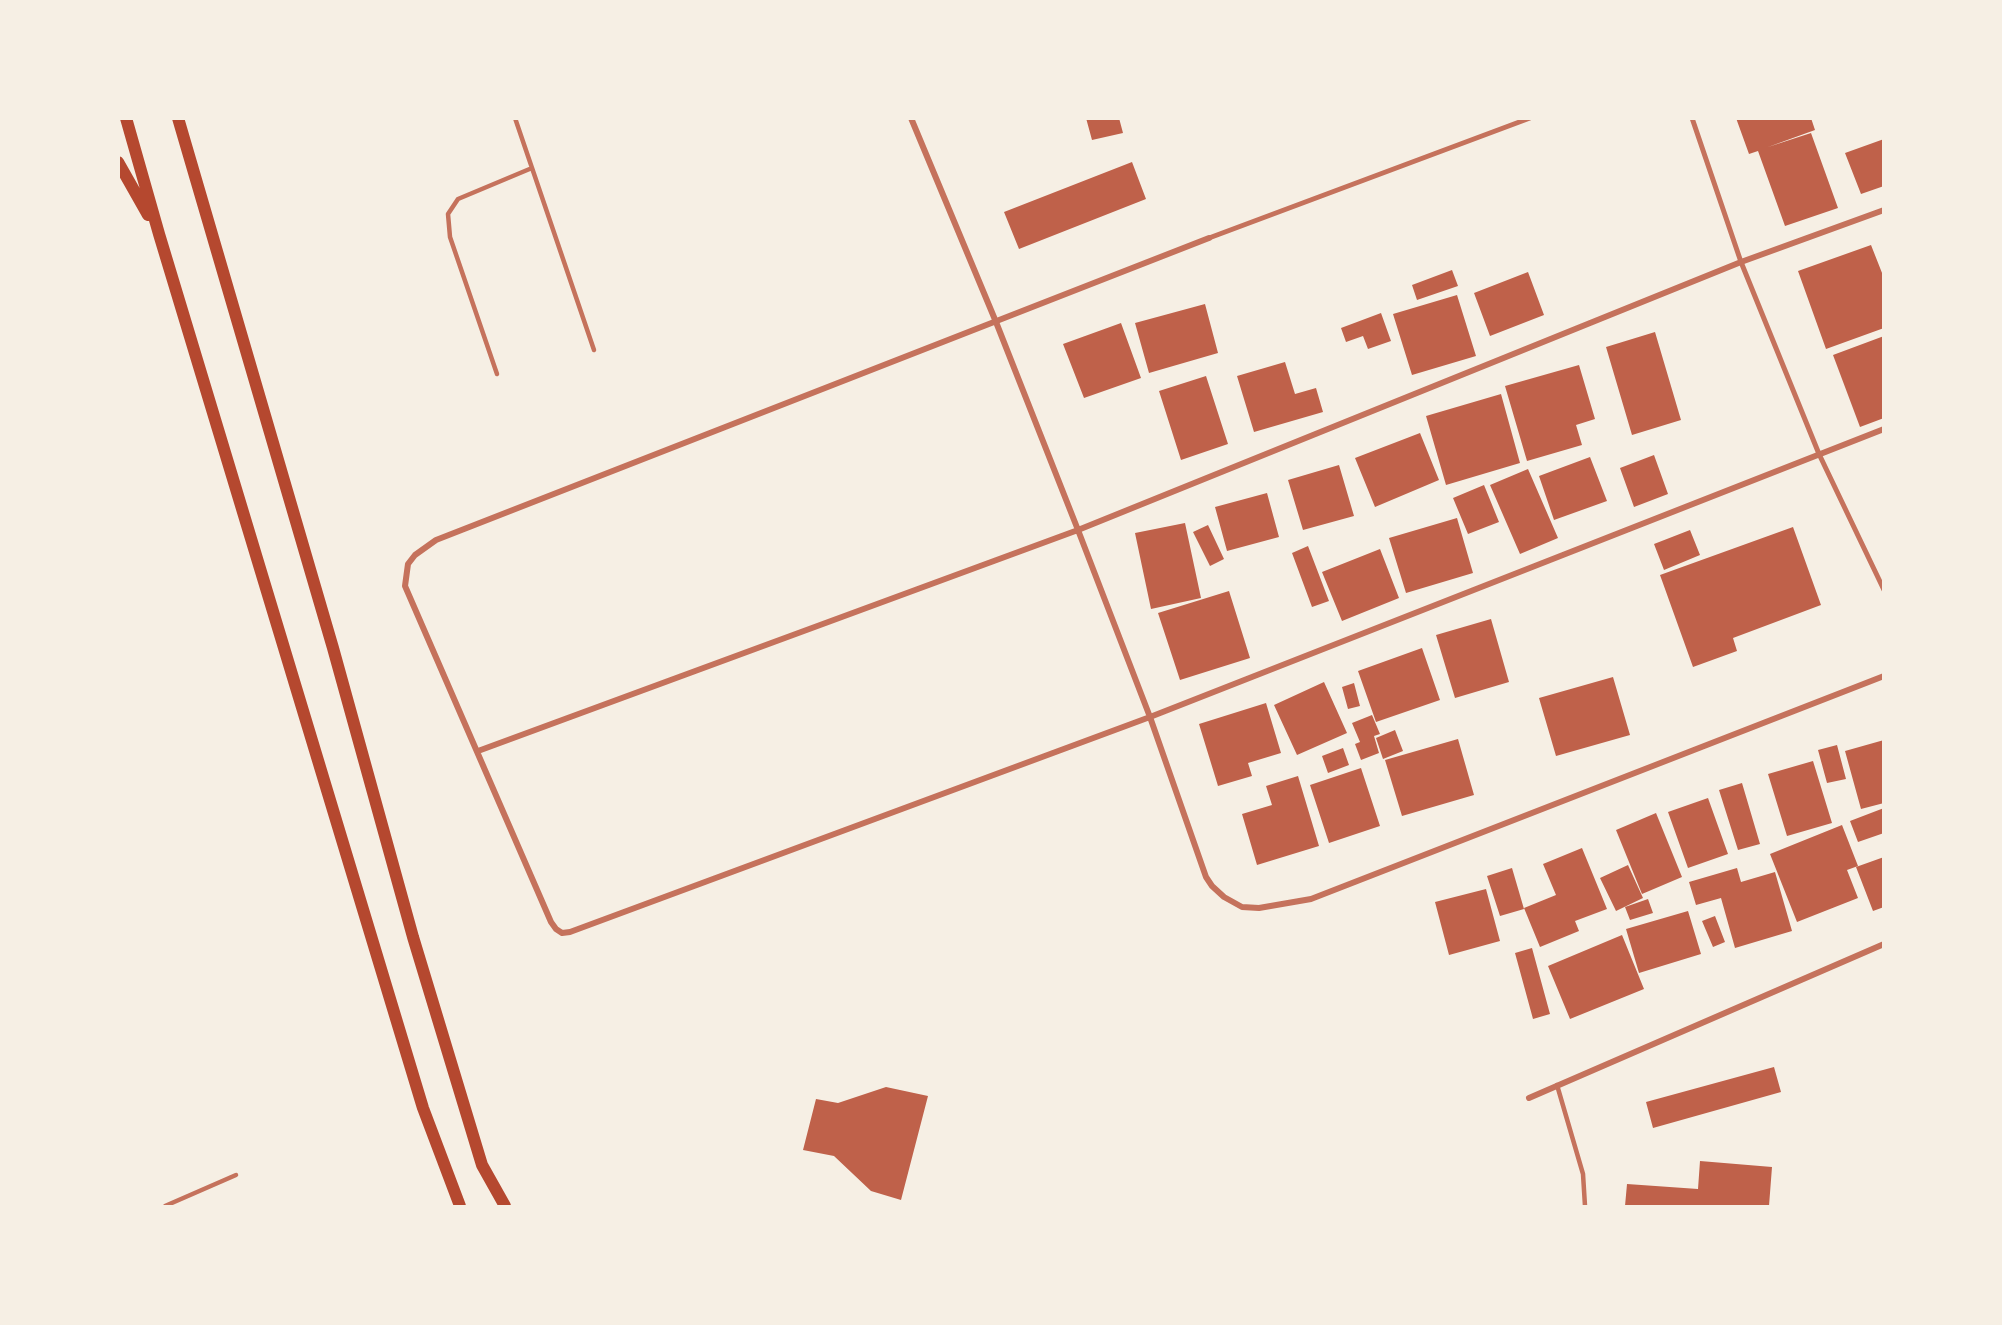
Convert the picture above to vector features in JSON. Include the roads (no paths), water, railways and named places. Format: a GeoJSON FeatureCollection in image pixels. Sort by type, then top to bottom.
{"type":"FeatureCollection","features":[{"type":"Feature","properties":{"kind":"main road"},"geometry":{"type":"LineString","coordinates":[[126,118],[423,1107],[460,1206]]}},
{"type":"Feature","properties":{"kind":"main road"},"geometry":{"type":"LineString","coordinates":[[178,118],[333,648],[413,937],[482,1165],[505,1206]]}},
{"type":"Feature","properties":{"kind":"main road"},"geometry":{"type":"LineString","coordinates":[[118,162],[159,234]]}},
{"type":"Feature","properties":{"kind":"street"},"geometry":{"type":"LineString","coordinates":[[911,118],[996,322],[1078,530],[1150,717],[1206,877],[1224,897],[1242,907],[1259,909],[1311,898],[1884,676]]}},
{"type":"Feature","properties":{"kind":"street"},"geometry":{"type":"LineString","coordinates":[[1530,118],[1209,238],[436,540],[415,555],[408,564],[405,586],[556,929],[562,933],[570,932],[1150,717],[1884,429]]}},
{"type":"Feature","properties":{"kind":"street"},"geometry":{"type":"LineString","coordinates":[[1692,118],[1741,262],[1819,454],[1884,590]]}},
{"type":"Feature","properties":{"kind":"street"},"geometry":{"type":"LineString","coordinates":[[478,751],[1078,530],[1741,262],[1884,210]]}},
{"type":"Feature","properties":{"kind":"street"},"geometry":{"type":"LineString","coordinates":[[1529,1098],[1884,944]]}},
{"type":"Feature","properties":{"kind":"lane"},"geometry":{"type":"LineString","coordinates":[[515,118],[594,350]]}},
{"type":"Feature","properties":{"kind":"lane"},"geometry":{"type":"LineString","coordinates":[[497,374],[450,237],[448,214],[458,199],[532,168]]}},
{"type":"Feature","properties":{"kind":"lane"},"geometry":{"type":"LineString","coordinates":[[1557,1085],[1582,1174],[1585,1206]]}},
{"type":"Feature","properties":{"kind":"lane"},"geometry":{"type":"LineString","coordinates":[[165,1206],[236,1175]]}}]}
